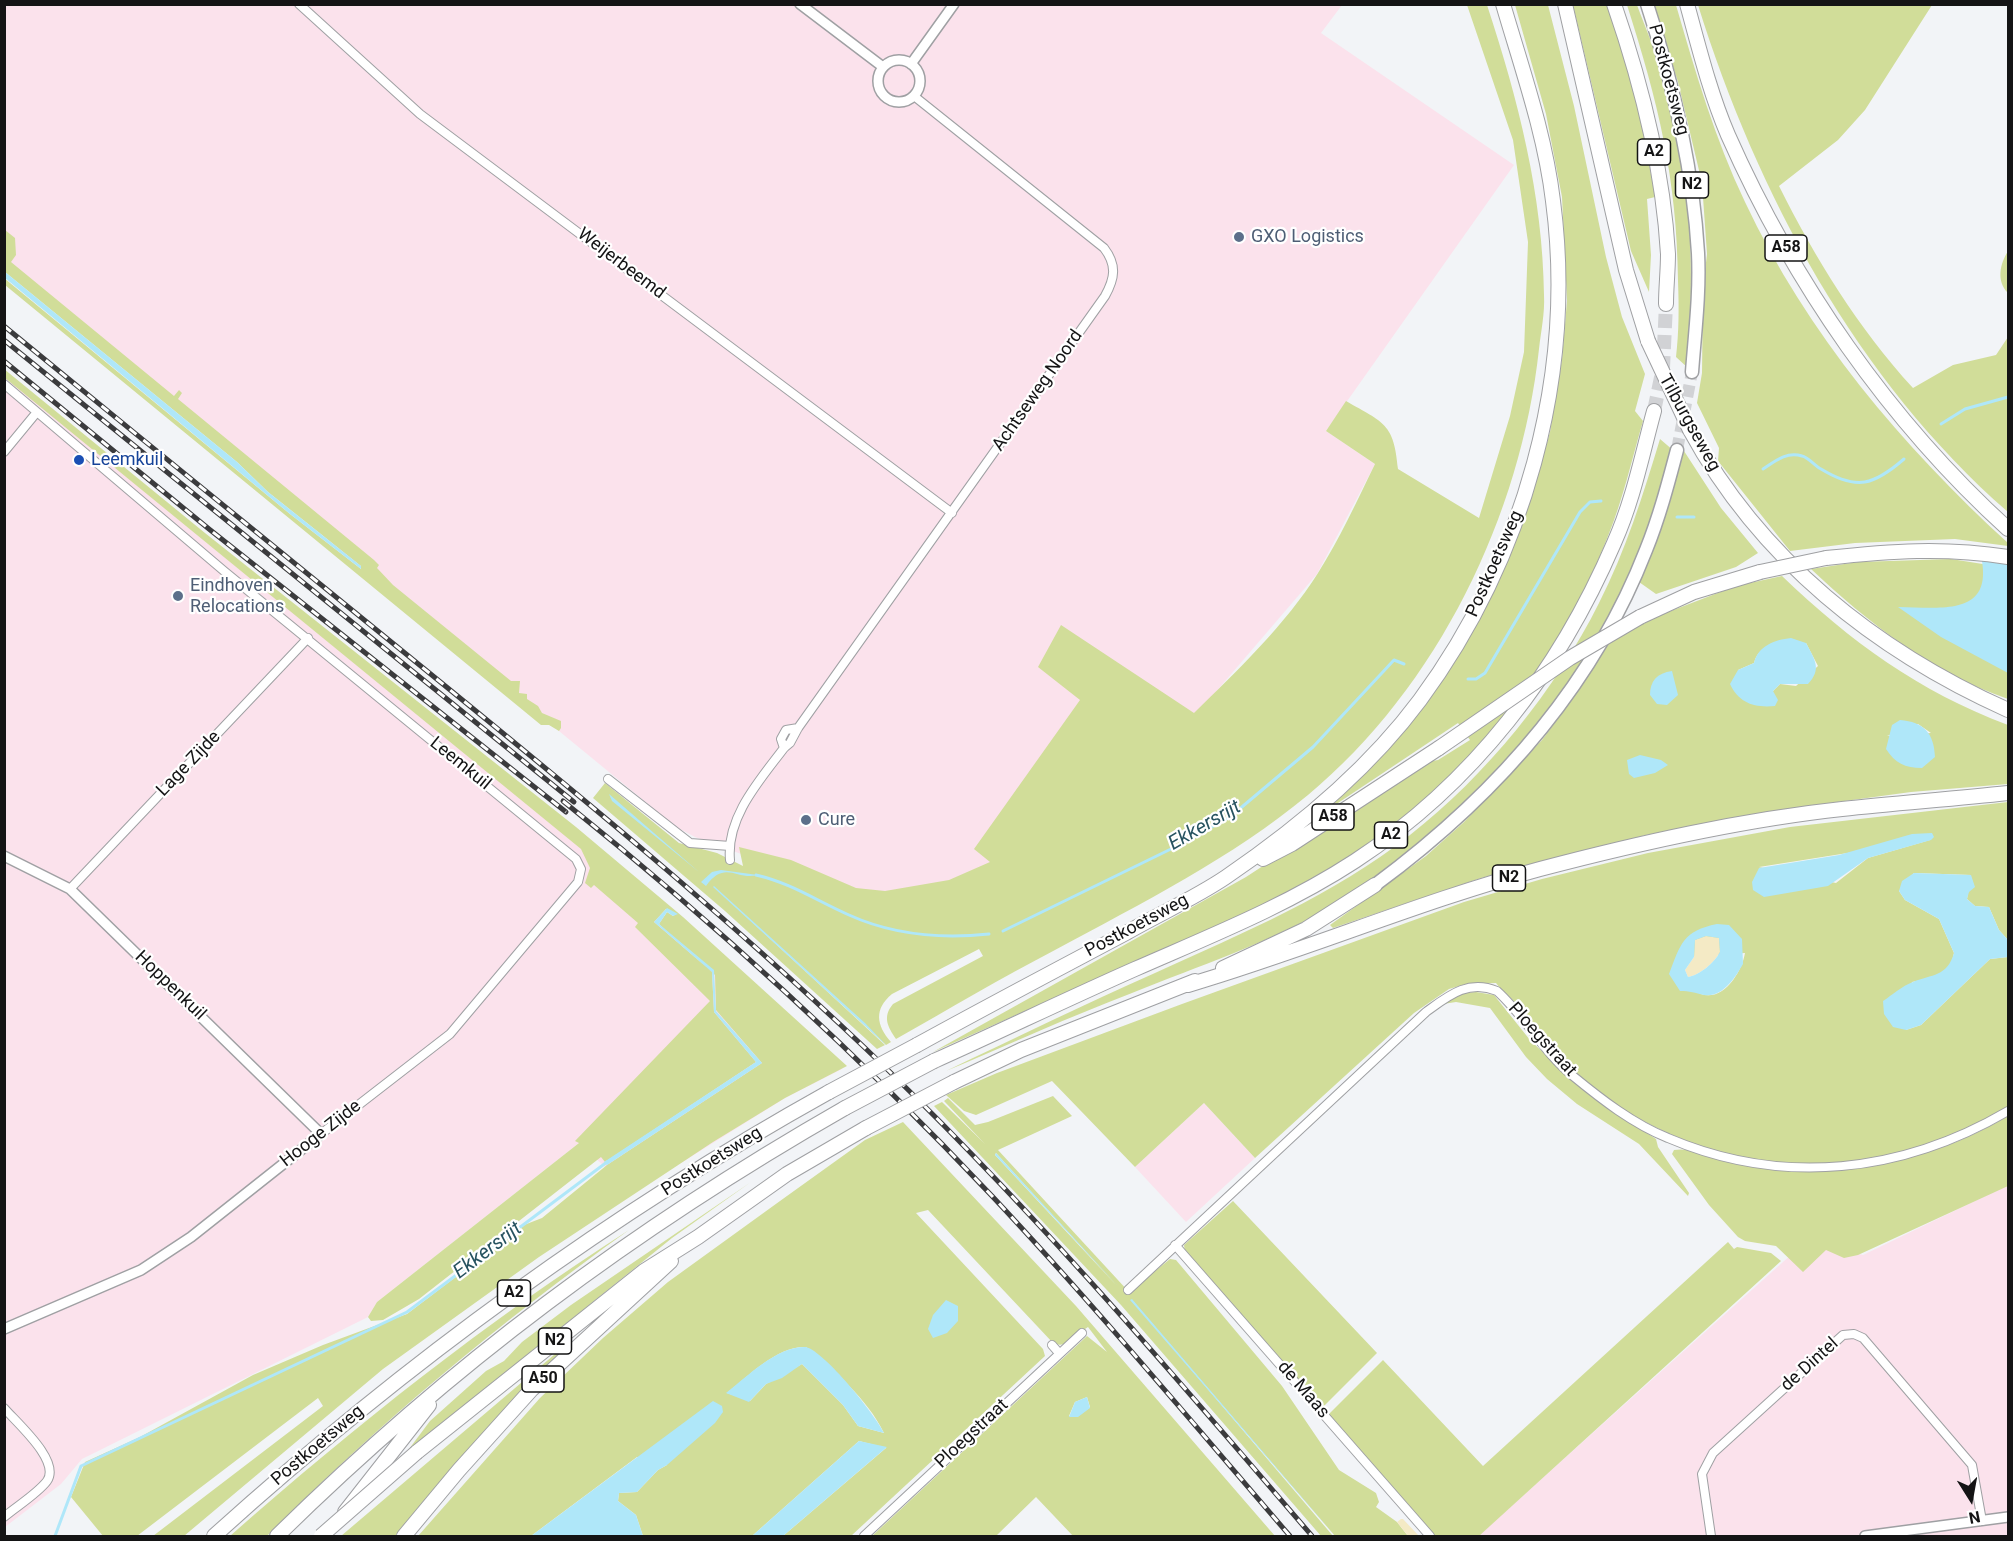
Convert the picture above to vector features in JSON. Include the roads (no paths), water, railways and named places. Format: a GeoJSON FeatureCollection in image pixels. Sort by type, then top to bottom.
{"type":"FeatureCollection","features":[{"type":"Feature","properties":{"kind":"highway","name":"Postkoetsweg"},"geometry":{"type":"LineString","coordinates":[[217,1534],[315,1447],[396,1382],[549,1268],[754,1134],[1224,879],[1287,832],[1336,791],[1398,728],[1421,699],[1488,588],[1532,474],[1542,432],[1554,359],[1558,301],[1553,198],[1536,116],[1503,4]]}},
{"type":"Feature","properties":{"kind":"highway","name":"Tilburgseweg"},"geometry":{"type":"LineString","coordinates":[[1565,4],[1626,270],[1648,341],[1690,430],[1749,518],[1815,589],[1853,621],[1942,679],[2008,710]]}},
{"type":"Feature","properties":{"kind":"highway","name":"Postkoetsweg"},"geometry":{"type":"LineString","coordinates":[[1614,4],[1642,94],[1661,187],[1668,256],[1666,304]]}},
{"type":"Feature","properties":{"kind":"highway","name":"Postkoetsweg"},"geometry":{"type":"LineString","coordinates":[[1647,4],[1672,84],[1692,182],[1698,290],[1692,372]]}},
{"type":"Feature","properties":{"kind":"highway","name":"A58"},"geometry":{"type":"LineString","coordinates":[[1687,4],[1707,77],[1728,134],[1789,254],[1834,327],[1875,382],[1978,502],[2008,529]]}},
{"type":"Feature","properties":{"kind":"highway","name":"Postkoetsweg"},"geometry":{"type":"LineString","coordinates":[[277,1536],[334,1480],[450,1379],[546,1302],[635,1237],[770,1150],[934,1061],[1258,915],[1357,860],[1439,796],[1509,723],[1566,639],[1615,541],[1631,495],[1654,411]]}},
{"type":"Feature","properties":{"kind":"highway","name":"N2"},"geometry":{"type":"LineString","coordinates":[[321,1536],[417,1452],[644,1271],[698,1238],[787,1174],[866,1128],[1021,1050],[1188,985],[1305,929],[1375,885],[1423,850],[1500,778],[1537,736],[1567,696],[1621,607],[1646,550],[1677,450]]}},
{"type":"Feature","properties":{"kind":"highway","name":"A58"},"geometry":{"type":"LineString","coordinates":[[1224,879],[1292,844],[1439,748],[1570,658],[1640,617],[1695,592],[1760,572],[1826,558],[1905,549],[2008,557]]}},
{"type":"Feature","properties":{"kind":"highway","name":"N2"},"geometry":{"type":"LineString","coordinates":[[1188,985],[1258,965],[1336,935],[1483,886],[1646,842],[1841,809],[2008,793]]}},
{"type":"Feature","properties":{"kind":"highway","name":"A50"},"geometry":{"type":"LineString","coordinates":[[404,1536],[459,1470],[532,1389],[698,1238]]}},
{"type":"Feature","properties":{"kind":"highway","name":"Postkoetsweg"},"geometry":{"type":"LineString","coordinates":[[328,1536],[373,1474],[450,1379]]}},
{"type":"Feature","properties":{"kind":"street","name":"Weijerbeemd"},"geometry":{"type":"LineString","coordinates":[[299,4],[420,114],[952,513]]}},
{"type":"Feature","properties":{"kind":"street"},"geometry":{"type":"LineString","coordinates":[[800,4],[883,68]]}},
{"type":"Feature","properties":{"kind":"street"},"geometry":{"type":"LineString","coordinates":[[911,64],[954,4]]}},
{"type":"Feature","properties":{"kind":"street"},"geometry":{"type":"LineString","coordinates":[[893,61],[911,64],[919,76],[920,83],[914,96],[902,102],[894,102],[882,94],[878,81],[883,68],[893,61]]}},
{"type":"Feature","properties":{"kind":"street","name":"Achtseweg Noord"},"geometry":{"type":"LineString","coordinates":[[730,860],[730,846],[738,815],[783,748],[790,743],[798,728],[1105,297],[1115,274],[1113,262],[1104,248],[914,96]]}},
{"type":"Feature","properties":{"kind":"street","name":"Leemkuil"},"geometry":{"type":"LineString","coordinates":[[4,384],[224,571],[576,859],[581,869]]}},
{"type":"Feature","properties":{"kind":"street"},"geometry":{"type":"LineString","coordinates":[[4,452],[37,412]]}},
{"type":"Feature","properties":{"kind":"street","name":"Lage Zijde"},"geometry":{"type":"LineString","coordinates":[[70,889],[308,638]]}},
{"type":"Feature","properties":{"kind":"street"},"geometry":{"type":"LineString","coordinates":[[608,779],[690,843],[730,846]]}},
{"type":"Feature","properties":{"kind":"street","name":"Hoppenkuil"},"geometry":{"type":"LineString","coordinates":[[4,856],[70,889],[321,1134]]}},
{"type":"Feature","properties":{"kind":"street","name":"Hooge Zijde"},"geometry":{"type":"LineString","coordinates":[[4,1329],[141,1270],[191,1237],[450,1034],[578,882],[581,869]]}},
{"type":"Feature","properties":{"kind":"street","name":"Ploegstraat"},"geometry":{"type":"LineString","coordinates":[[1128,1290],[1426,1012],[1450,994],[1465,987],[1489,988],[1497,992],[1548,1052],[1570,1074],[1606,1102],[1668,1139],[1741,1160],[1811,1168],[1891,1160],[1946,1143],[2008,1111]]}},
{"type":"Feature","properties":{"kind":"street","name":"de Maas"},"geometry":{"type":"LineString","coordinates":[[1175,1245],[1430,1536]]}},
{"type":"Feature","properties":{"kind":"street","name":"Ploegstraat"},"geometry":{"type":"LineString","coordinates":[[864,1536],[1082,1332]]}},
{"type":"Feature","properties":{"kind":"street","name":"de Dintel"},"geometry":{"type":"LineString","coordinates":[[1711,1536],[1702,1474],[1713,1453],[1844,1335],[1854,1334],[1863,1338],[1972,1465],[1982,1521]]}},
{"type":"Feature","properties":{"kind":"street"},"geometry":{"type":"LineString","coordinates":[[1052,1345],[1059,1353]]}},
{"type":"Feature","properties":{"kind":"street"},"geometry":{"type":"LineString","coordinates":[[4,1408],[46,1456],[51,1468],[48,1480],[4,1517]]}},
{"type":"Feature","properties":{"kind":"street"},"geometry":{"type":"LineString","coordinates":[[1865,1536],[2008,1517]]}},
{"type":"Feature","properties":{"kind":"water"},"geometry":{"type":"Polygon","coordinates":[[[5,272],[237,462],[268,492],[361,566],[361,569],[290,514],[5,278],[5,272]]]}},
{"type":"Feature","properties":{"kind":"water"},"geometry":{"type":"Polygon","coordinates":[[[1979,548],[2008,563],[2008,673],[1941,637],[1898,607],[1950,607],[1975,597],[1981,586],[1983,570],[1979,548]]]}},
{"type":"Feature","properties":{"kind":"water"},"geometry":{"type":"Polygon","coordinates":[[[1791,638],[1806,643],[1816,664],[1815,674],[1808,684],[1780,684],[1773,691],[1778,700],[1775,706],[1754,705],[1738,696],[1730,684],[1738,670],[1754,663],[1763,648],[1779,640],[1791,638]]]}},
{"type":"Feature","properties":{"kind":"water"},"geometry":{"type":"Polygon","coordinates":[[[1672,671],[1678,695],[1667,705],[1657,704],[1650,695],[1651,686],[1658,676],[1672,671]]]}},
{"type":"Feature","properties":{"kind":"water"},"geometry":{"type":"Polygon","coordinates":[[[1900,720],[1921,726],[1930,735],[1935,757],[1922,768],[1901,764],[1886,749],[1892,725],[1900,720]]]}},
{"type":"Feature","properties":{"kind":"water"},"geometry":{"type":"Polygon","coordinates":[[[1640,755],[1661,760],[1668,765],[1655,773],[1634,778],[1629,774],[1627,760],[1640,755]]]}},
{"type":"Feature","properties":{"kind":"water"},"geometry":{"type":"Polygon","coordinates":[[[609,794],[699,872],[612,801],[609,794]]]}},
{"type":"Feature","properties":{"kind":"water"},"geometry":{"type":"Polygon","coordinates":[[[1932,833],[1934,837],[1931,840],[1868,858],[1828,886],[1764,897],[1753,890],[1752,882],[1759,868],[1839,855],[1912,834],[1932,833]]]}},
{"type":"Feature","properties":{"kind":"water"},"geometry":{"type":"Polygon","coordinates":[[[721,870],[758,875],[725,872],[713,878],[706,886],[701,882],[712,872],[721,870]]]}},
{"type":"Feature","properties":{"kind":"water"},"geometry":{"type":"Polygon","coordinates":[[[1914,873],[1971,875],[1975,887],[1969,892],[1967,899],[1975,906],[1989,907],[1999,930],[2008,940],[2008,957],[1990,959],[1921,1025],[1906,1030],[1893,1027],[1884,1014],[1883,1001],[1909,984],[1943,971],[1954,953],[1939,919],[1905,900],[1899,891],[1902,881],[1914,873]]]}},
{"type":"Feature","properties":{"kind":"water"},"geometry":{"type":"Polygon","coordinates":[[[713,887],[865,1023],[886,1045],[713,887]]]}},
{"type":"Feature","properties":{"kind":"water"},"geometry":{"type":"Polygon","coordinates":[[[667,908],[678,914],[673,916],[667,912],[659,924],[714,970],[716,1011],[762,1063],[607,1165],[604,1162],[756,1062],[714,1012],[712,972],[654,922],[667,908]]]}},
{"type":"Feature","properties":{"kind":"water"},"geometry":{"type":"Polygon","coordinates":[[[1717,924],[1729,925],[1742,939],[1743,964],[1732,981],[1717,993],[1704,995],[1680,991],[1669,974],[1673,963],[1685,940],[1697,930],[1717,924]],[[1706,936],[1695,940],[1694,957],[1685,970],[1688,977],[1702,971],[1714,960],[1720,952],[1719,938],[1706,936]]]}},
{"type":"Feature","properties":{"kind":"water"},"geometry":{"type":"Polygon","coordinates":[[[996,1153],[1118,1286],[995,1155],[996,1153]]]}},
{"type":"Feature","properties":{"kind":"water"},"geometry":{"type":"Polygon","coordinates":[[[1132,1299],[1335,1536],[1130,1300],[1132,1299]]]}},
{"type":"Feature","properties":{"kind":"water"},"geometry":{"type":"Polygon","coordinates":[[[946,1300],[958,1306],[958,1321],[947,1333],[933,1338],[928,1329],[933,1315],[946,1300]]]}},
{"type":"Feature","properties":{"kind":"water"},"geometry":{"type":"Polygon","coordinates":[[[806,1347],[837,1371],[884,1433],[858,1426],[843,1405],[802,1364],[782,1378],[766,1384],[749,1402],[726,1393],[753,1371],[784,1351],[806,1347]]]}},
{"type":"Feature","properties":{"kind":"water"},"geometry":{"type":"Polygon","coordinates":[[[1087,1397],[1090,1408],[1078,1417],[1069,1417],[1075,1402],[1087,1397]]]}},
{"type":"Feature","properties":{"kind":"water"},"geometry":{"type":"Polygon","coordinates":[[[713,1401],[722,1406],[723,1412],[715,1423],[667,1465],[658,1470],[637,1492],[619,1493],[618,1501],[636,1515],[643,1536],[531,1536],[713,1401]]]}},
{"type":"Feature","properties":{"kind":"water"},"geometry":{"type":"Polygon","coordinates":[[[859,1441],[887,1447],[783,1536],[752,1536],[859,1441]]]}},
{"type":"Feature","properties":{"kind":"waterway","name":"Ekkersrijt"},"geometry":{"type":"LineString","coordinates":[[1941,424],[1965,409],[2008,397]]}},
{"type":"Feature","properties":{"kind":"waterway","name":"Ekkersrijt"},"geometry":{"type":"LineString","coordinates":[[1763,469],[1781,458],[1797,455],[1807,458],[1834,476],[1855,482],[1865,482],[1883,475],[1904,459]]}},
{"type":"Feature","properties":{"kind":"waterway","name":"Ekkersrijt"},"geometry":{"type":"LineString","coordinates":[[1468,679],[1476,679],[1485,673],[1580,512],[1590,502],[1601,501]]}},
{"type":"Feature","properties":{"kind":"waterway","name":"Ekkersrijt"},"geometry":{"type":"LineString","coordinates":[[1677,517],[1694,517]]}},
{"type":"Feature","properties":{"kind":"waterway","name":"Ekkersrijt"},"geometry":{"type":"LineString","coordinates":[[1003,931],[1173,848],[1230,817],[1313,747],[1394,660],[1404,664]]}},
{"type":"Feature","properties":{"kind":"waterway","name":"Ekkersrijt"},"geometry":{"type":"LineString","coordinates":[[756,875],[769,878],[849,915],[883,927],[918,934],[953,936],[989,934]]}},
{"type":"Feature","properties":{"kind":"waterway","name":"Ekkersrijt"},"geometry":{"type":"LineString","coordinates":[[55,1536],[81,1466],[407,1312],[607,1162]]}},
{"type":"Feature","properties":{"kind":"tunnel"},"geometry":{"type":"LineString","coordinates":[[1654,411],[1663,368],[1666,304]]}},
{"type":"Feature","properties":{"kind":"tunnel"},"geometry":{"type":"LineString","coordinates":[[1677,450],[1692,372]]}},
{"type":"Feature","properties":{"kind":"railway"},"geometry":{"type":"LineString","coordinates":[[4,326],[591,806],[811,997],[924,1105],[1039,1225],[1312,1536]]}},
{"type":"Feature","properties":{"kind":"railway"},"geometry":{"type":"LineString","coordinates":[[4,340],[574,802]]}},
{"type":"Feature","properties":{"kind":"railway"},"geometry":{"type":"LineString","coordinates":[[4,361],[209,529],[566,812]]}},
{"type":"Feature","properties":{"kind":"railway"},"geometry":{"type":"LineString","coordinates":[[563,801],[675,894],[785,991],[942,1144],[992,1196],[1143,1364],[1290,1536]]}},
{"type":"Feature","properties":{"kind":"place","name":"GXO Logistics"},"geometry":{"type":"Point","coordinates":[1239,237]}},
{"type":"Feature","properties":{"kind":"place","name":"Leemkuil"},"geometry":{"type":"Point","coordinates":[79,460]}},
{"type":"Feature","properties":{"kind":"place","name":"Eindhoven Relocations"},"geometry":{"type":"Point","coordinates":[178,596]}},
{"type":"Feature","properties":{"kind":"place","name":"Cure"},"geometry":{"type":"Point","coordinates":[806,820]}}]}
